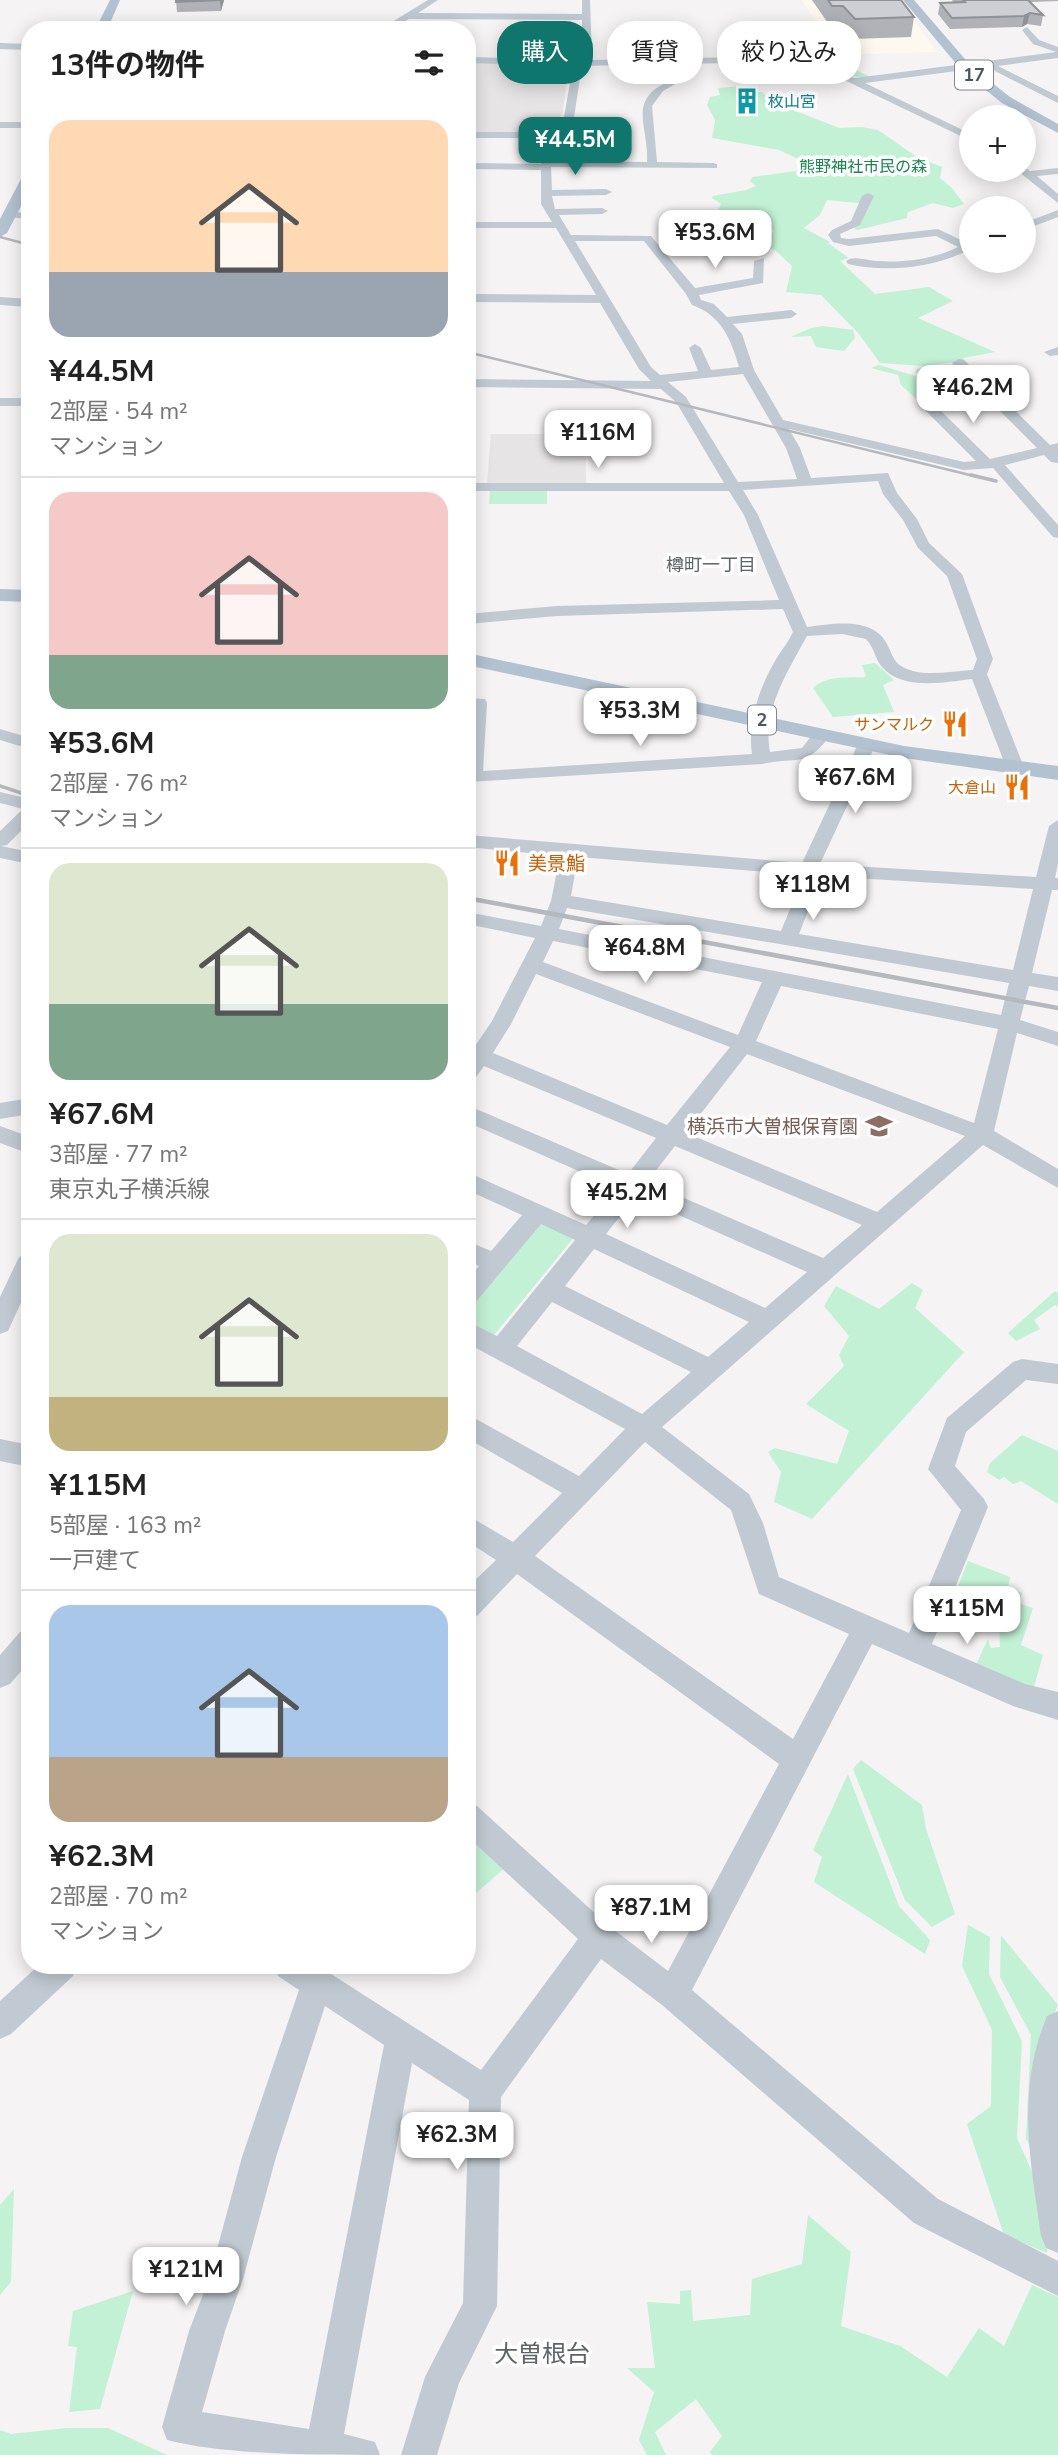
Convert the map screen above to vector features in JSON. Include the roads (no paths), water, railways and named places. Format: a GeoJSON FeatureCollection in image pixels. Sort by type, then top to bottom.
{"type":"FeatureCollection","features":[{"type":"Feature","properties":{"kind":"main road"},"geometry":{"type":"LineString","coordinates":[[105,21],[115,0]]}},
{"type":"Feature","properties":{"kind":"main road","name":"17"},"geometry":{"type":"LineString","coordinates":[[908,0],[971,68],[1006,100],[1058,128]]}},
{"type":"Feature","properties":{"kind":"main road","name":"17"},"geometry":{"type":"LineString","coordinates":[[918,0],[971,68],[1010,95],[1058,122]]}},
{"type":"Feature","properties":{"kind":"main road"},"geometry":{"type":"LineString","coordinates":[[0,233],[21,192]]}},
{"type":"Feature","properties":{"kind":"main road"},"geometry":{"type":"LineString","coordinates":[[0,594],[21,595]]}},
{"type":"Feature","properties":{"kind":"main road","name":"2"},"geometry":{"type":"LineString","coordinates":[[476,661],[867,744],[1058,773]]}},
{"type":"Feature","properties":{"kind":"street"},"geometry":{"type":"LineString","coordinates":[[398,21],[434,0]]}},
{"type":"Feature","properties":{"kind":"street"},"geometry":{"type":"LineString","coordinates":[[586,0],[586,21]]}},
{"type":"Feature","properties":{"kind":"street"},"geometry":{"type":"LineString","coordinates":[[407,16],[586,17]]}},
{"type":"Feature","properties":{"kind":"street"},"geometry":{"type":"LineString","coordinates":[[1027,30],[1036,42],[1041,37],[1058,52]]}},
{"type":"Feature","properties":{"kind":"street"},"geometry":{"type":"LineString","coordinates":[[0,46],[21,47]]}},
{"type":"Feature","properties":{"kind":"street"},"geometry":{"type":"LineString","coordinates":[[0,60],[13,47]]}},
{"type":"Feature","properties":{"kind":"street"},"geometry":{"type":"LineString","coordinates":[[861,80],[991,66],[1058,52]]}},
{"type":"Feature","properties":{"kind":"street"},"geometry":{"type":"LineString","coordinates":[[1044,56],[1058,66]]}},
{"type":"Feature","properties":{"kind":"street"},"geometry":{"type":"LineString","coordinates":[[476,60],[497,61]]}},
{"type":"Feature","properties":{"kind":"street"},"geometry":{"type":"LineString","coordinates":[[991,66],[1058,100]]}},
{"type":"Feature","properties":{"kind":"street"},"geometry":{"type":"LineString","coordinates":[[577,84],[569,117],[546,165],[545,193],[551,212],[646,369],[681,400],[751,515],[801,632],[797,644],[785,656],[761,720],[762,759]]}},
{"type":"Feature","properties":{"kind":"street"},"geometry":{"type":"LineString","coordinates":[[652,164],[652,136],[645,107],[657,88],[668,84]]}},
{"type":"Feature","properties":{"kind":"street"},"geometry":{"type":"LineString","coordinates":[[859,84],[959,132]]}},
{"type":"Feature","properties":{"kind":"street"},"geometry":{"type":"LineString","coordinates":[[0,125],[21,125]]}},
{"type":"Feature","properties":{"kind":"street"},"geometry":{"type":"LineString","coordinates":[[476,135],[560,135]]}},
{"type":"Feature","properties":{"kind":"street"},"geometry":{"type":"LineString","coordinates":[[476,166],[713,166]]}},
{"type":"Feature","properties":{"kind":"street"},"geometry":{"type":"LineString","coordinates":[[1036,172],[1058,171]]}},
{"type":"Feature","properties":{"kind":"street"},"geometry":{"type":"LineString","coordinates":[[1036,181],[1058,200]]}},
{"type":"Feature","properties":{"kind":"street"},"geometry":{"type":"LineString","coordinates":[[545,193],[606,192]]}},
{"type":"Feature","properties":{"kind":"street"},"geometry":{"type":"LineString","coordinates":[[868,196],[856,223],[836,233],[834,235],[837,240],[849,243],[940,226],[959,239]]}},
{"type":"Feature","properties":{"kind":"street"},"geometry":{"type":"LineString","coordinates":[[551,212],[602,211]]}},
{"type":"Feature","properties":{"kind":"street"},"geometry":{"type":"LineString","coordinates":[[1036,222],[1058,213]]}},
{"type":"Feature","properties":{"kind":"street"},"geometry":{"type":"LineString","coordinates":[[9,215],[21,216]]}},
{"type":"Feature","properties":{"kind":"street"},"geometry":{"type":"LineString","coordinates":[[476,225],[559,225]]}},
{"type":"Feature","properties":{"kind":"street"},"geometry":{"type":"LineString","coordinates":[[567,238],[647,238],[692,293],[696,302],[710,307],[726,321],[740,341],[747,370],[797,456],[805,484]]}},
{"type":"Feature","properties":{"kind":"street"},"geometry":{"type":"LineString","coordinates":[[852,261],[874,265],[892,264],[959,253]]}},
{"type":"Feature","properties":{"kind":"street"},"geometry":{"type":"LineString","coordinates":[[955,255],[959,259]]}},
{"type":"Feature","properties":{"kind":"street"},"geometry":{"type":"LineString","coordinates":[[692,293],[759,280],[760,261]]}},
{"type":"Feature","properties":{"kind":"street"},"geometry":{"type":"LineString","coordinates":[[892,264],[904,276],[929,274]]}},
{"type":"Feature","properties":{"kind":"street"},"geometry":{"type":"LineString","coordinates":[[476,298],[603,299]]}},
{"type":"Feature","properties":{"kind":"street"},"geometry":{"type":"LineString","coordinates":[[0,301],[21,302]]}},
{"type":"Feature","properties":{"kind":"street"},"geometry":{"type":"LineString","coordinates":[[726,321],[791,314]]}},
{"type":"Feature","properties":{"kind":"street"},"geometry":{"type":"LineString","coordinates":[[695,348],[706,374]]}},
{"type":"Feature","properties":{"kind":"street"},"geometry":{"type":"LineString","coordinates":[[959,363],[1052,448],[1058,461]]}},
{"type":"Feature","properties":{"kind":"street"},"geometry":{"type":"LineString","coordinates":[[476,383],[660,382],[747,370]]}},
{"type":"Feature","properties":{"kind":"street"},"geometry":{"type":"LineString","coordinates":[[996,398],[931,409],[992,463],[1058,534]]}},
{"type":"Feature","properties":{"kind":"street"},"geometry":{"type":"LineString","coordinates":[[0,402],[21,402]]}},
{"type":"Feature","properties":{"kind":"street"},"geometry":{"type":"LineString","coordinates":[[780,423],[964,466],[992,463],[1052,448]]}},
{"type":"Feature","properties":{"kind":"street"},"geometry":{"type":"LineString","coordinates":[[476,486],[733,487],[805,484],[883,475],[890,494],[910,519],[923,545],[954,574],[985,659],[979,674],[1015,768]]}},
{"type":"Feature","properties":{"kind":"street"},"geometry":{"type":"LineString","coordinates":[[476,618],[557,611],[790,604]]}},
{"type":"Feature","properties":{"kind":"street"},"geometry":{"type":"LineString","coordinates":[[801,632],[865,631],[878,641],[884,658],[894,670],[919,677],[979,674]]}},
{"type":"Feature","properties":{"kind":"street"},"geometry":{"type":"LineString","coordinates":[[476,703],[479,703],[476,731]]}},
{"type":"Feature","properties":{"kind":"street"},"geometry":{"type":"LineString","coordinates":[[0,734],[21,741]]}},
{"type":"Feature","properties":{"kind":"street"},"geometry":{"type":"LineString","coordinates":[[476,777],[762,759],[802,754],[814,746],[822,734]]}},
{"type":"Feature","properties":{"kind":"street"},"geometry":{"type":"LineString","coordinates":[[788,938],[812,870],[867,744]]}},
{"type":"Feature","properties":{"kind":"street"},"geometry":{"type":"LineString","coordinates":[[0,797],[21,803]]}},
{"type":"Feature","properties":{"kind":"street"},"geometry":{"type":"LineString","coordinates":[[0,841],[21,821]]}},
{"type":"Feature","properties":{"kind":"street"},"geometry":{"type":"LineString","coordinates":[[476,1598],[644,1427],[982,1135],[1022,977],[1051,884],[1058,826]]}},
{"type":"Feature","properties":{"kind":"street"},"geometry":{"type":"LineString","coordinates":[[476,842],[570,852],[812,870],[1051,884]]}},
{"type":"Feature","properties":{"kind":"street"},"geometry":{"type":"LineString","coordinates":[[0,852],[21,856]]}},
{"type":"Feature","properties":{"kind":"street"},"geometry":{"type":"LineString","coordinates":[[476,1062],[501,1024],[547,934],[561,901],[570,852]]}},
{"type":"Feature","properties":{"kind":"street"},"geometry":{"type":"LineString","coordinates":[[561,901],[1058,984]]}},
{"type":"Feature","properties":{"kind":"street"},"geometry":{"type":"LineString","coordinates":[[476,920],[1011,1024],[1058,1039]]}},
{"type":"Feature","properties":{"kind":"street"},"geometry":{"type":"LineString","coordinates":[[531,965],[982,1135],[1058,1180]]}},
{"type":"Feature","properties":{"kind":"street"},"geometry":{"type":"LineString","coordinates":[[501,1349],[744,1044],[774,979]]}},
{"type":"Feature","properties":{"kind":"street"},"geometry":{"type":"LineString","coordinates":[[480,1056],[881,1223]]}},
{"type":"Feature","properties":{"kind":"street"},"geometry":{"type":"LineString","coordinates":[[0,1111],[21,1107]]}},
{"type":"Feature","properties":{"kind":"street"},"geometry":{"type":"LineString","coordinates":[[476,1117],[827,1270]]}},
{"type":"Feature","properties":{"kind":"street"},"geometry":{"type":"LineString","coordinates":[[0,1134],[21,1142]]}},
{"type":"Feature","properties":{"kind":"street"},"geometry":{"type":"LineString","coordinates":[[476,1184],[769,1320]]}},
{"type":"Feature","properties":{"kind":"street"},"geometry":{"type":"LineString","coordinates":[[476,1285],[537,1213]]}},
{"type":"Feature","properties":{"kind":"street"},"geometry":{"type":"LineString","coordinates":[[476,1254],[494,1263]]}},
{"type":"Feature","properties":{"kind":"street"},"geometry":{"type":"LineString","coordinates":[[549,1289],[710,1370]]}},
{"type":"Feature","properties":{"kind":"street"},"geometry":{"type":"LineString","coordinates":[[0,1324],[20,1302]]}},
{"type":"Feature","properties":{"kind":"street"},"geometry":{"type":"LineString","coordinates":[[476,1336],[644,1427],[740,1502],[750,1523],[768,1585],[1023,1697],[1058,1706]]}},
{"type":"Feature","properties":{"kind":"street"},"geometry":{"type":"LineString","coordinates":[[916,1649],[975,1507],[941,1469],[956,1426],[1022,1369],[1058,1374]]}},
{"type":"Feature","properties":{"kind":"street"},"geometry":{"type":"LineString","coordinates":[[476,1430],[582,1491]]}},
{"type":"Feature","properties":{"kind":"street"},"geometry":{"type":"LineString","coordinates":[[0,1450],[21,1455]]}},
{"type":"Feature","properties":{"kind":"street"},"geometry":{"type":"LineString","coordinates":[[476,1533],[516,1558],[798,1760]]}},
{"type":"Feature","properties":{"kind":"street"},"geometry":{"type":"LineString","coordinates":[[673,1994],[867,1627]]}},
{"type":"Feature","properties":{"kind":"street"},"geometry":{"type":"LineString","coordinates":[[0,1675],[21,1651]]}},
{"type":"Feature","properties":{"kind":"street"},"geometry":{"type":"LineString","coordinates":[[476,1824],[598,1937],[673,1994],[926,2211],[1058,2279]]}},
{"type":"Feature","properties":{"kind":"street"},"geometry":{"type":"LineString","coordinates":[[419,2455],[443,2377],[480,2306],[485,2092],[598,1937]]}},
{"type":"Feature","properties":{"kind":"street"},"geometry":{"type":"LineString","coordinates":[[0,2024],[53,1974]]}},
{"type":"Feature","properties":{"kind":"street"},"geometry":{"type":"LineString","coordinates":[[362,2455],[180,2427],[207,2331],[226,2279],[259,2157],[303,1974],[485,2092]]}},
{"type":"Feature","properties":{"kind":"street"},"geometry":{"type":"LineString","coordinates":[[1058,2028],[1048,2049],[1043,2087],[1058,2236]]}},
{"type":"Feature","properties":{"kind":"street"},"geometry":{"type":"LineString","coordinates":[[323,2451],[401,2037]]}},
{"type":"Feature","properties":{"kind":"railway"},"geometry":{"type":"LineString","coordinates":[[0,237],[21,243]]}},
{"type":"Feature","properties":{"kind":"railway"},"geometry":{"type":"LineString","coordinates":[[476,354],[978,477]]}},
{"type":"Feature","properties":{"kind":"railway"},"geometry":{"type":"LineString","coordinates":[[971,475],[996,481]]}},
{"type":"Feature","properties":{"kind":"railway"},"geometry":{"type":"LineString","coordinates":[[0,786],[21,793]]}},
{"type":"Feature","properties":{"kind":"railway"},"geometry":{"type":"LineString","coordinates":[[476,900],[1058,1008]]}},
{"type":"Feature","properties":{"kind":"place","name":"枚山宮"},"geometry":{"type":"Point","coordinates":[747,101]}},
{"type":"Feature","properties":{"kind":"place","name":"サンマルク"},"geometry":{"type":"Point","coordinates":[955,724]}},
{"type":"Feature","properties":{"kind":"place","name":"大倉山"},"geometry":{"type":"Point","coordinates":[1017,787]}},
{"type":"Feature","properties":{"kind":"place","name":"美景鮨"},"geometry":{"type":"Point","coordinates":[507,863]}},
{"type":"Feature","properties":{"kind":"place","name":"横浜市大曽根保育園"},"geometry":{"type":"Point","coordinates":[879,1126]}},
{"type":"Feature","properties":{"kind":"district","name":"樽町一丁目"},"geometry":{"type":"Point","coordinates":[711,565]}},
{"type":"Feature","properties":{"kind":"district","name":"大曽根台"},"geometry":{"type":"Point","coordinates":[542,2354]}},
{"type":"Feature","properties":{"kind":"park label","name":"熊野神社市民の森"},"geometry":{"type":"Point","coordinates":[863,166]}}]}
